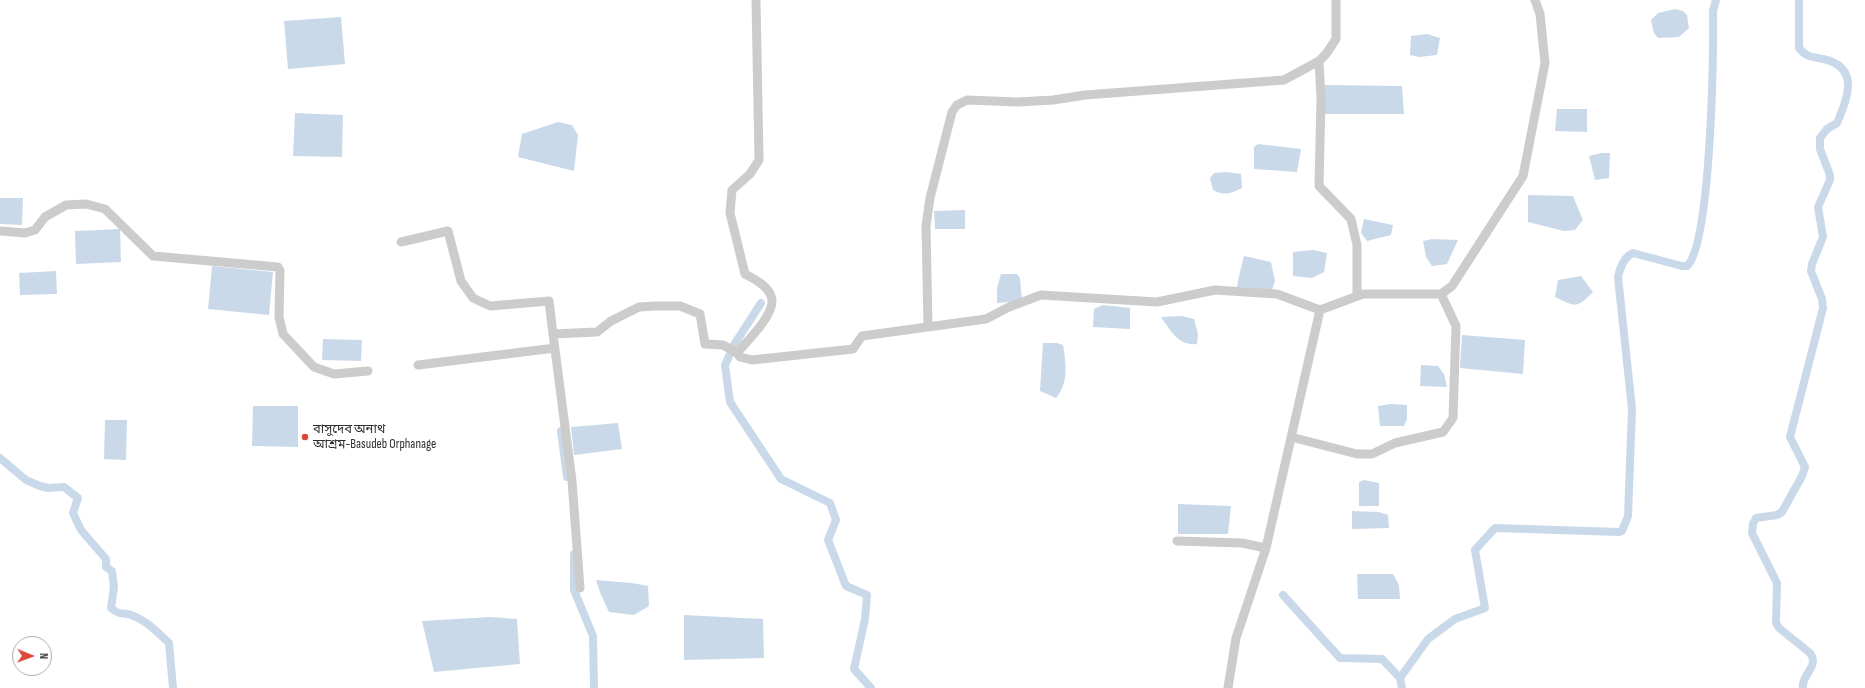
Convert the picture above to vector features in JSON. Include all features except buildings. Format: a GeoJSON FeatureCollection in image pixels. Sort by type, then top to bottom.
{"type":"FeatureCollection","features":[{"type":"Feature","properties":{"kind":"street"},"geometry":{"type":"LineString","coordinates":[[737,353],[771,311],[772,302],[771,296],[763,285],[745,274],[730,213],[732,190],[750,174],[759,160],[756,0]]}},
{"type":"Feature","properties":{"kind":"street"},"geometry":{"type":"LineString","coordinates":[[928,327],[926,226],[930,198],[952,112],[957,104],[967,100],[1018,102],[1052,100],[1085,95],[1284,80],[1319,61],[1326,54],[1336,39],[1336,0]]}},
{"type":"Feature","properties":{"kind":"street"},"geometry":{"type":"LineString","coordinates":[[553,334],[597,332],[611,321],[639,307],[680,306],[700,314],[704,344],[723,345],[737,353],[740,357],[752,360],[853,349],[862,336],[986,319],[1009,307],[1041,295],[1157,302],[1216,290],[1277,294],[1320,310],[1363,294],[1441,294],[1452,286],[1523,176],[1545,63],[1540,14],[1535,0]]}},
{"type":"Feature","properties":{"kind":"street"},"geometry":{"type":"LineString","coordinates":[[1319,61],[1321,98],[1319,186],[1351,219],[1357,245],[1357,296]]}},
{"type":"Feature","properties":{"kind":"street"},"geometry":{"type":"LineString","coordinates":[[0,231],[25,233],[35,230],[45,217],[66,205],[86,204],[105,210],[153,256],[278,267],[280,271],[279,317],[283,334],[314,367],[334,374],[368,371]]}},
{"type":"Feature","properties":{"kind":"street"},"geometry":{"type":"LineString","coordinates":[[401,242],[448,231],[461,281],[473,298],[490,306],[549,301],[572,481],[580,588]]}},
{"type":"Feature","properties":{"kind":"street"},"geometry":{"type":"LineString","coordinates":[[1291,437],[1357,454],[1372,454],[1395,443],[1443,432],[1453,418],[1456,326],[1441,294]]}},
{"type":"Feature","properties":{"kind":"street"},"geometry":{"type":"LineString","coordinates":[[1228,688],[1236,638],[1266,548],[1320,310]]}},
{"type":"Feature","properties":{"kind":"street"},"geometry":{"type":"LineString","coordinates":[[418,365],[555,348]]}},
{"type":"Feature","properties":{"kind":"street"},"geometry":{"type":"LineString","coordinates":[[1177,542],[1242,543],[1266,548]]}},
{"type":"Feature","properties":{"kind":"water"},"geometry":{"type":"Polygon","coordinates":[[[1675,9],[1683,11],[1687,15],[1689,28],[1679,37],[1658,38],[1654,33],[1651,20],[1658,13],[1675,9]]]}},
{"type":"Feature","properties":{"kind":"water"},"geometry":{"type":"Polygon","coordinates":[[[341,17],[345,64],[288,69],[284,21],[341,17]]]}},
{"type":"Feature","properties":{"kind":"water"},"geometry":{"type":"Polygon","coordinates":[[[1427,34],[1440,38],[1437,55],[1419,57],[1410,55],[1411,36],[1427,34]]]}},
{"type":"Feature","properties":{"kind":"water"},"geometry":{"type":"Polygon","coordinates":[[[1325,85],[1402,86],[1404,114],[1325,114],[1325,85]]]}},
{"type":"Feature","properties":{"kind":"water"},"geometry":{"type":"Polygon","coordinates":[[[1557,109],[1587,109],[1587,132],[1555,131],[1557,109]]]}},
{"type":"Feature","properties":{"kind":"water"},"geometry":{"type":"Polygon","coordinates":[[[295,113],[343,115],[342,157],[293,156],[295,113]]]}},
{"type":"Feature","properties":{"kind":"water"},"geometry":{"type":"Polygon","coordinates":[[[558,122],[572,125],[578,135],[574,171],[518,157],[522,134],[558,122]]]}},
{"type":"Feature","properties":{"kind":"water"},"geometry":{"type":"Polygon","coordinates":[[[1258,144],[1301,149],[1297,172],[1254,169],[1254,147],[1258,144]]]}},
{"type":"Feature","properties":{"kind":"water"},"geometry":{"type":"Polygon","coordinates":[[[1601,153],[1610,153],[1609,178],[1595,180],[1589,156],[1601,153]]]}},
{"type":"Feature","properties":{"kind":"water"},"geometry":{"type":"Polygon","coordinates":[[[1227,172],[1241,174],[1242,188],[1227,194],[1213,190],[1210,178],[1214,173],[1227,172]]]}},
{"type":"Feature","properties":{"kind":"water"},"geometry":{"type":"Polygon","coordinates":[[[1528,195],[1573,196],[1583,220],[1575,230],[1564,231],[1528,222],[1528,195]]]}},
{"type":"Feature","properties":{"kind":"water"},"geometry":{"type":"Polygon","coordinates":[[[0,198],[23,198],[22,225],[0,224],[0,198]]]}},
{"type":"Feature","properties":{"kind":"water"},"geometry":{"type":"Polygon","coordinates":[[[965,210],[965,229],[935,229],[934,211],[965,210]]]}},
{"type":"Feature","properties":{"kind":"water"},"geometry":{"type":"Polygon","coordinates":[[[1364,219],[1393,225],[1391,235],[1367,241],[1361,233],[1364,219]]]}},
{"type":"Feature","properties":{"kind":"water"},"geometry":{"type":"Polygon","coordinates":[[[120,229],[121,262],[76,264],[75,231],[120,229]]]}},
{"type":"Feature","properties":{"kind":"water"},"geometry":{"type":"Polygon","coordinates":[[[1432,239],[1458,240],[1447,264],[1432,266],[1426,257],[1423,241],[1432,239]]]}},
{"type":"Feature","properties":{"kind":"water"},"geometry":{"type":"Polygon","coordinates":[[[1313,250],[1327,253],[1324,272],[1312,278],[1293,276],[1293,252],[1313,250]]]}},
{"type":"Feature","properties":{"kind":"water"},"geometry":{"type":"Polygon","coordinates":[[[1244,256],[1271,262],[1275,281],[1272,290],[1237,287],[1244,256]]]}},
{"type":"Feature","properties":{"kind":"water"},"geometry":{"type":"Polygon","coordinates":[[[212,266],[273,272],[269,315],[208,309],[212,266]]]}},
{"type":"Feature","properties":{"kind":"water"},"geometry":{"type":"Polygon","coordinates":[[[56,271],[57,294],[20,295],[19,273],[56,271]]]}},
{"type":"Feature","properties":{"kind":"water"},"geometry":{"type":"Polygon","coordinates":[[[1001,274],[1017,274],[1020,278],[1022,301],[997,303],[997,288],[1001,274]]]}},
{"type":"Feature","properties":{"kind":"water"},"geometry":{"type":"Polygon","coordinates":[[[1581,276],[1593,292],[1583,301],[1576,305],[1567,303],[1555,297],[1558,280],[1581,276]]]}},
{"type":"Feature","properties":{"kind":"water"},"geometry":{"type":"Polygon","coordinates":[[[1103,305],[1130,308],[1130,329],[1093,327],[1094,309],[1103,305]]]}},
{"type":"Feature","properties":{"kind":"water"},"geometry":{"type":"Polygon","coordinates":[[[1182,316],[1194,319],[1198,334],[1197,344],[1185,343],[1180,340],[1161,317],[1182,316]]]}},
{"type":"Feature","properties":{"kind":"water"},"geometry":{"type":"Polygon","coordinates":[[[1462,335],[1525,340],[1523,374],[1460,368],[1462,335]]]}},
{"type":"Feature","properties":{"kind":"water"},"geometry":{"type":"Polygon","coordinates":[[[323,339],[362,340],[361,361],[322,360],[323,339]]]}},
{"type":"Feature","properties":{"kind":"water"},"geometry":{"type":"Polygon","coordinates":[[[1043,343],[1057,343],[1063,345],[1066,373],[1063,386],[1056,398],[1040,391],[1043,343]]]}},
{"type":"Feature","properties":{"kind":"water"},"geometry":{"type":"Polygon","coordinates":[[[1421,365],[1438,366],[1444,374],[1447,387],[1420,386],[1421,365]]]}},
{"type":"Feature","properties":{"kind":"water"},"geometry":{"type":"Polygon","coordinates":[[[1391,404],[1407,405],[1407,419],[1404,426],[1380,426],[1378,406],[1391,404]]]}},
{"type":"Feature","properties":{"kind":"water"},"geometry":{"type":"Polygon","coordinates":[[[253,406],[298,406],[298,447],[252,446],[253,406]]]}},
{"type":"Feature","properties":{"kind":"water"},"geometry":{"type":"Polygon","coordinates":[[[105,420],[127,420],[126,460],[104,459],[105,420]]]}},
{"type":"Feature","properties":{"kind":"water"},"geometry":{"type":"Polygon","coordinates":[[[618,423],[622,449],[574,455],[571,427],[618,423]]]}},
{"type":"Feature","properties":{"kind":"water"},"geometry":{"type":"Polygon","coordinates":[[[1364,480],[1379,483],[1379,506],[1359,506],[1359,482],[1364,480]]]}},
{"type":"Feature","properties":{"kind":"water"},"geometry":{"type":"Polygon","coordinates":[[[1178,504],[1231,506],[1228,534],[1178,534],[1178,504]]]}},
{"type":"Feature","properties":{"kind":"water"},"geometry":{"type":"Polygon","coordinates":[[[1352,511],[1379,512],[1388,515],[1389,528],[1352,529],[1352,511]]]}},
{"type":"Feature","properties":{"kind":"water"},"geometry":{"type":"Polygon","coordinates":[[[1357,574],[1393,574],[1399,585],[1400,599],[1358,599],[1357,574]]]}},
{"type":"Feature","properties":{"kind":"water"},"geometry":{"type":"Polygon","coordinates":[[[596,580],[648,586],[649,606],[634,615],[609,612],[596,580]]]}},
{"type":"Feature","properties":{"kind":"water"},"geometry":{"type":"Polygon","coordinates":[[[684,615],[763,619],[764,658],[684,660],[684,615]]]}},
{"type":"Feature","properties":{"kind":"water"},"geometry":{"type":"Polygon","coordinates":[[[490,617],[517,619],[520,664],[434,672],[422,621],[490,617]]]}},
{"type":"Feature","properties":{"kind":"waterway"},"geometry":{"type":"LineString","coordinates":[[1400,678],[1428,639],[1455,619],[1485,608],[1475,550],[1495,528],[1622,531],[1628,516],[1632,409],[1618,277],[1625,260],[1633,253],[1687,266],[1695,250],[1706,186],[1712,103],[1713,11],[1716,0]]}},
{"type":"Feature","properties":{"kind":"waterway"},"geometry":{"type":"LineString","coordinates":[[1799,0],[1799,48],[1810,56],[1835,63],[1847,76],[1848,85],[1845,104],[1837,123],[1827,129],[1820,138],[1820,149],[1830,175],[1830,180],[1818,207],[1823,237],[1812,264],[1811,271],[1822,299],[1823,308],[1790,437],[1805,467],[1802,476],[1782,512],[1777,515],[1756,518],[1753,524],[1752,533],[1777,583],[1776,623],[1779,628],[1810,653],[1812,658],[1812,666],[1803,683],[1803,688]]}},
{"type":"Feature","properties":{"kind":"waterway"},"geometry":{"type":"LineString","coordinates":[[761,303],[734,345],[725,365],[730,402],[781,479],[830,503],[836,520],[828,540],[846,586],[867,595],[865,619],[854,669],[871,688]]}},
{"type":"Feature","properties":{"kind":"waterway"},"geometry":{"type":"LineString","coordinates":[[561,431],[567,477]]}},
{"type":"Feature","properties":{"kind":"waterway"},"geometry":{"type":"LineString","coordinates":[[0,458],[26,480],[48,488],[64,487],[78,498],[73,513],[81,530],[106,559],[106,567],[112,571],[114,587],[111,608],[119,613],[131,615],[142,620],[169,643],[173,688]]}},
{"type":"Feature","properties":{"kind":"waterway"},"geometry":{"type":"LineString","coordinates":[[574,554],[574,590],[593,636],[594,688]]}},
{"type":"Feature","properties":{"kind":"waterway"},"geometry":{"type":"LineString","coordinates":[[1283,595],[1340,658],[1382,659],[1400,678],[1402,688]]}},
{"type":"Feature","properties":{"kind":"place","name":"বাসুদেব অনাথ আশ্রম-Basudeb Orphanage"},"geometry":{"type":"Point","coordinates":[305,437]}}]}
